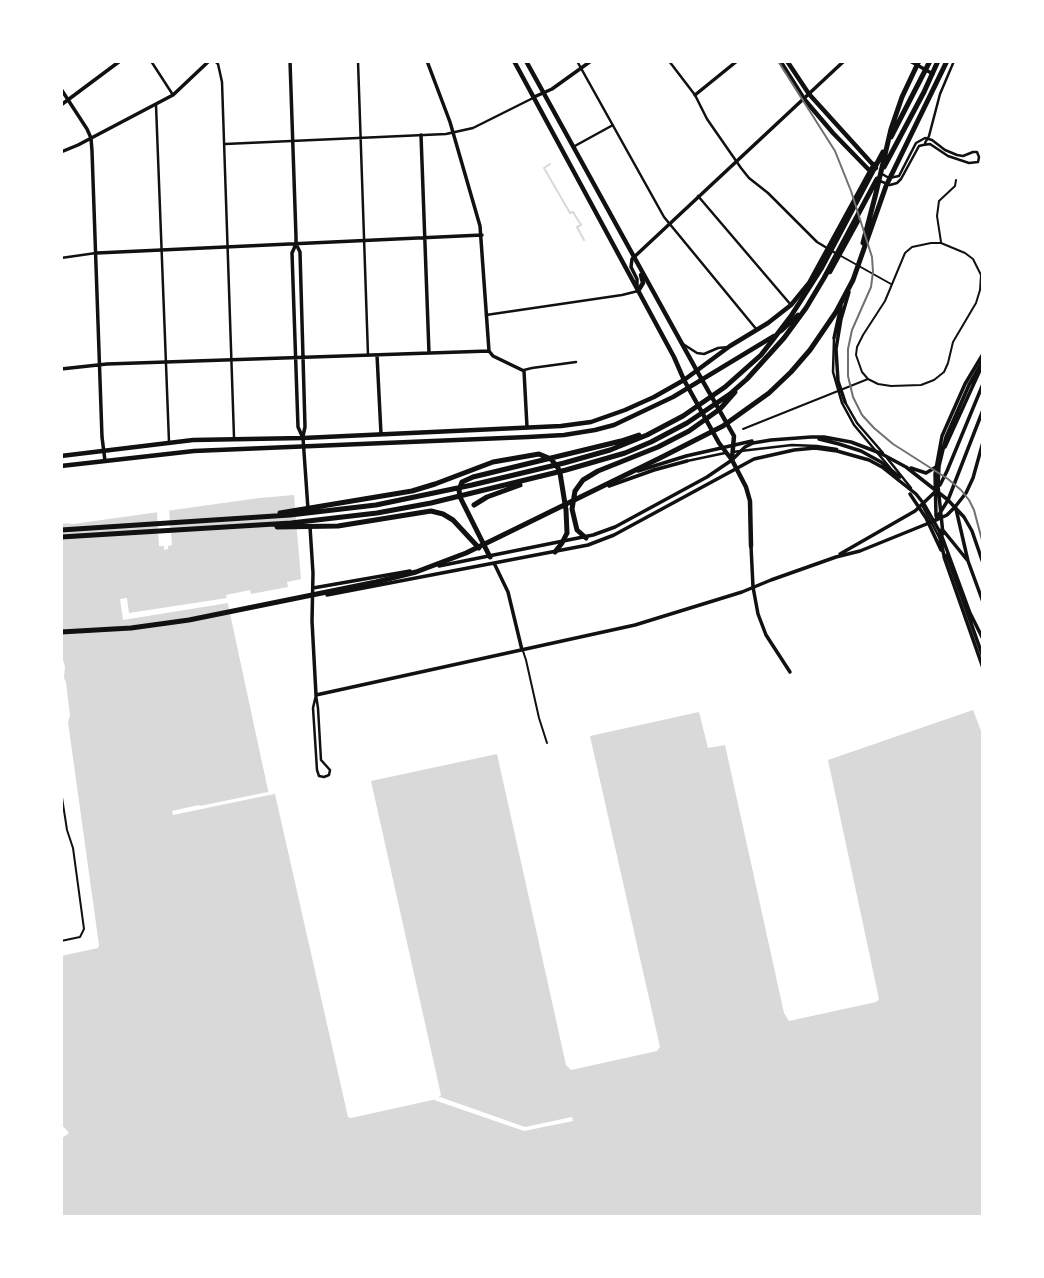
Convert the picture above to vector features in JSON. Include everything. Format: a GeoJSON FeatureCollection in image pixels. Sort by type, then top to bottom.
{"type":"FeatureCollection","features":[{"type":"Feature","properties":{"kind":"highway"},"geometry":{"type":"LineString","coordinates":[[61,631],[188,618],[395,575],[436,563],[610,481],[722,424],[768,390],[808,349],[851,279],[864,240],[891,129],[919,61]]}},
{"type":"Feature","properties":{"kind":"highway"},"geometry":{"type":"LineString","coordinates":[[61,537],[240,523],[376,505],[564,463],[647,436],[683,416],[741,374],[761,355],[791,316],[821,269],[929,61]]}},
{"type":"Feature","properties":{"kind":"highway"},"geometry":{"type":"LineString","coordinates":[[566,533],[575,491],[583,480],[598,471],[659,447],[706,420],[720,409],[785,338],[812,298],[939,61]]}},
{"type":"Feature","properties":{"kind":"highway"},"geometry":{"type":"LineString","coordinates":[[61,631],[131,628],[189,620],[397,577],[437,565],[588,494],[723,426],[769,393],[791,372],[836,312],[886,186],[947,61]]}},
{"type":"Feature","properties":{"kind":"highway"},"geometry":{"type":"LineString","coordinates":[[474,505],[514,486],[625,453],[663,436],[703,413],[747,379]]}},
{"type":"Feature","properties":{"kind":"highway"},"geometry":{"type":"LineString","coordinates":[[489,557],[460,497],[458,490],[464,480],[621,441],[683,416]]}},
{"type":"Feature","properties":{"kind":"highway"},"geometry":{"type":"LineString","coordinates":[[240,523],[412,491],[493,462],[533,454],[547,457],[555,463],[569,510],[570,520],[566,533],[555,552]]}},
{"type":"Feature","properties":{"kind":"highway"},"geometry":{"type":"LineString","coordinates":[[61,530],[291,523],[377,513],[566,470]]}},
{"type":"Feature","properties":{"kind":"highway"},"geometry":{"type":"LineString","coordinates":[[569,510],[577,530]]}},
{"type":"Feature","properties":{"kind":"highway"},"geometry":{"type":"LineString","coordinates":[[240,523],[286,528],[373,522],[425,512],[443,514],[461,527],[489,557]]}},
{"type":"Feature","properties":{"kind":"highway"},"geometry":{"type":"LineString","coordinates":[[570,520],[586,538]]}},
{"type":"Feature","properties":{"kind":"main road"},"geometry":{"type":"LineString","coordinates":[[514,61],[674,357],[688,389],[746,486],[750,498],[751,545]]}},
{"type":"Feature","properties":{"kind":"main road"},"geometry":{"type":"LineString","coordinates":[[527,61],[734,436],[732,460]]}},
{"type":"Feature","properties":{"kind":"main road"},"geometry":{"type":"LineString","coordinates":[[780,61],[804,99],[879,180]]}},
{"type":"Feature","properties":{"kind":"main road"},"geometry":{"type":"LineString","coordinates":[[787,61],[809,94],[882,174]]}},
{"type":"Feature","properties":{"kind":"main road"},"geometry":{"type":"LineString","coordinates":[[61,456],[169,442],[561,426],[591,422],[642,403],[684,380],[791,305],[809,283],[929,61]]}},
{"type":"Feature","properties":{"kind":"main road"},"geometry":{"type":"LineString","coordinates":[[61,466],[194,451],[564,435],[614,425],[642,413],[766,342],[783,330],[808,304],[839,256],[939,61]]}},
{"type":"Feature","properties":{"kind":"main road"},"geometry":{"type":"LineString","coordinates":[[635,259],[643,281],[642,287],[637,290]]}},
{"type":"Feature","properties":{"kind":"street"},"geometry":{"type":"LineString","coordinates":[[108,61],[112,67]]}},
{"type":"Feature","properties":{"kind":"street"},"geometry":{"type":"LineString","coordinates":[[61,105],[120,61]]}},
{"type":"Feature","properties":{"kind":"street"},"geometry":{"type":"LineString","coordinates":[[151,61],[173,95]]}},
{"type":"Feature","properties":{"kind":"street"},"geometry":{"type":"LineString","coordinates":[[197,61],[201,69]]}},
{"type":"Feature","properties":{"kind":"street"},"geometry":{"type":"LineString","coordinates":[[61,152],[173,95],[209,61]]}},
{"type":"Feature","properties":{"kind":"street"},"geometry":{"type":"LineString","coordinates":[[215,61],[221,71],[225,144],[234,439]]}},
{"type":"Feature","properties":{"kind":"street"},"geometry":{"type":"LineString","coordinates":[[290,61],[296,244],[300,252],[305,427],[303,446],[313,573],[316,695],[321,760],[330,772],[324,777],[317,772],[313,708],[316,695]]}},
{"type":"Feature","properties":{"kind":"street"},"geometry":{"type":"LineString","coordinates":[[358,61],[368,356]]}},
{"type":"Feature","properties":{"kind":"street"},"geometry":{"type":"LineString","coordinates":[[427,61],[454,132],[482,234],[488,351],[524,370],[576,362]]}},
{"type":"Feature","properties":{"kind":"street"},"geometry":{"type":"LineString","coordinates":[[577,61],[670,224],[757,330]]}},
{"type":"Feature","properties":{"kind":"street"},"geometry":{"type":"LineString","coordinates":[[225,144],[421,135],[473,128],[543,93],[591,61]]}},
{"type":"Feature","properties":{"kind":"street"},"geometry":{"type":"LineString","coordinates":[[669,61],[695,95],[707,119],[736,162],[750,178],[817,242],[892,285]]}},
{"type":"Feature","properties":{"kind":"street"},"geometry":{"type":"LineString","coordinates":[[695,95],[737,61]]}},
{"type":"Feature","properties":{"kind":"street"},"geometry":{"type":"LineString","coordinates":[[635,259],[698,196],[844,61]]}},
{"type":"Feature","properties":{"kind":"street"},"geometry":{"type":"LineString","coordinates":[[910,61],[934,75]]}},
{"type":"Feature","properties":{"kind":"street"},"geometry":{"type":"LineString","coordinates":[[924,144],[954,61]]}},
{"type":"Feature","properties":{"kind":"street"},"geometry":{"type":"LineString","coordinates":[[61,89],[88,129],[91,138],[105,461]]}},
{"type":"Feature","properties":{"kind":"street"},"geometry":{"type":"LineString","coordinates":[[156,104],[169,442]]}},
{"type":"Feature","properties":{"kind":"street"},"geometry":{"type":"LineString","coordinates":[[573,147],[613,125]]}},
{"type":"Feature","properties":{"kind":"street"},"geometry":{"type":"LineString","coordinates":[[421,135],[429,353]]}},
{"type":"Feature","properties":{"kind":"street"},"geometry":{"type":"LineString","coordinates":[[879,180],[890,185],[897,183],[919,146],[924,144],[930,144],[948,156],[969,163],[979,160],[979,154],[957,155],[928,139],[919,140],[899,176],[889,177],[882,174]]}},
{"type":"Feature","properties":{"kind":"street"},"geometry":{"type":"LineString","coordinates":[[941,243],[937,216],[939,201],[955,186],[956,180]]}},
{"type":"Feature","properties":{"kind":"street"},"geometry":{"type":"LineString","coordinates":[[698,196],[791,305]]}},
{"type":"Feature","properties":{"kind":"street"},"geometry":{"type":"LineString","coordinates":[[61,258],[97,253],[482,234]]}},
{"type":"Feature","properties":{"kind":"street"},"geometry":{"type":"LineString","coordinates":[[941,243],[965,253],[977,264],[981,275],[980,290],[971,314],[953,342],[944,372],[921,385],[891,386],[868,379],[858,362],[857,348],[885,301],[905,253],[921,244],[941,243]]}},
{"type":"Feature","properties":{"kind":"street"},"geometry":{"type":"LineString","coordinates":[[296,244],[292,253],[295,358],[298,427],[303,438]]}},
{"type":"Feature","properties":{"kind":"street"},"geometry":{"type":"LineString","coordinates":[[977,264],[983,262]]}},
{"type":"Feature","properties":{"kind":"street"},"geometry":{"type":"LineString","coordinates":[[851,279],[834,338],[835,383],[847,414],[910,494],[926,518],[946,559]]}},
{"type":"Feature","properties":{"kind":"street"},"geometry":{"type":"LineString","coordinates":[[851,279],[836,349],[838,381],[845,402],[857,423],[907,483],[929,517],[983,657]]}},
{"type":"Feature","properties":{"kind":"street"},"geometry":{"type":"LineString","coordinates":[[486,315],[622,295],[637,290]]}},
{"type":"Feature","properties":{"kind":"street"},"geometry":{"type":"LineString","coordinates":[[681,342],[697,353],[704,354],[730,346]]}},
{"type":"Feature","properties":{"kind":"street"},"geometry":{"type":"LineString","coordinates":[[61,369],[101,365],[488,351]]}},
{"type":"Feature","properties":{"kind":"street"},"geometry":{"type":"LineString","coordinates":[[983,354],[965,384],[942,436],[934,486],[936,516],[946,559],[983,668]]}},
{"type":"Feature","properties":{"kind":"street"},"geometry":{"type":"LineString","coordinates":[[377,355],[381,434]]}},
{"type":"Feature","properties":{"kind":"street"},"geometry":{"type":"LineString","coordinates":[[946,559],[938,501],[939,466],[946,437],[969,385],[983,362]]}},
{"type":"Feature","properties":{"kind":"street"},"geometry":{"type":"LineString","coordinates":[[906,467],[926,472],[937,467],[983,362]]}},
{"type":"Feature","properties":{"kind":"street"},"geometry":{"type":"LineString","coordinates":[[524,370],[527,427]]}},
{"type":"Feature","properties":{"kind":"street"},"geometry":{"type":"LineString","coordinates":[[743,429],[868,379]]}},
{"type":"Feature","properties":{"kind":"street"},"geometry":{"type":"LineString","coordinates":[[836,557],[915,511],[936,491],[983,384]]}},
{"type":"Feature","properties":{"kind":"street"},"geometry":{"type":"LineString","coordinates":[[934,521],[948,500],[983,410]]}},
{"type":"Feature","properties":{"kind":"street"},"geometry":{"type":"LineString","coordinates":[[313,589],[586,538],[615,527],[707,477],[753,443],[811,437],[851,442],[906,467],[955,507],[972,531],[983,563]]}},
{"type":"Feature","properties":{"kind":"street"},"geometry":{"type":"LineString","coordinates":[[610,481],[668,461],[725,446],[767,439],[794,438],[817,439],[861,451],[881,462],[907,483]]}},
{"type":"Feature","properties":{"kind":"street"},"geometry":{"type":"LineString","coordinates":[[316,695],[635,625],[860,551],[947,515],[966,494],[983,442]]}},
{"type":"Feature","properties":{"kind":"street"},"geometry":{"type":"LineString","coordinates":[[588,494],[635,476],[687,461],[760,448],[804,445],[829,448],[874,463],[910,494]]}},
{"type":"Feature","properties":{"kind":"street"},"geometry":{"type":"LineString","coordinates":[[312,597],[589,545],[614,536],[754,459],[794,450],[815,449],[837,451],[869,460],[915,492],[934,521],[948,550],[970,613],[983,639]]}},
{"type":"Feature","properties":{"kind":"street"},"geometry":{"type":"LineString","coordinates":[[955,507],[968,561],[983,602]]}},
{"type":"Feature","properties":{"kind":"street"},"geometry":{"type":"LineString","coordinates":[[934,521],[968,561]]}},
{"type":"Feature","properties":{"kind":"street"},"geometry":{"type":"LineString","coordinates":[[751,545],[755,604],[761,625],[790,672]]}},
{"type":"Feature","properties":{"kind":"street"},"geometry":{"type":"LineString","coordinates":[[489,557],[508,592],[547,743]]}},
{"type":"Feature","properties":{"kind":"street"},"geometry":{"type":"LineString","coordinates":[[61,791],[85,929],[80,937],[61,942]]}},
{"type":"Feature","properties":{"kind":"shaded area"},"geometry":{"type":"Polygon","coordinates":[[[294,495],[301,579],[287,582],[288,587],[251,594],[250,590],[226,595],[269,795],[275,794],[348,1117],[437,1099],[441,1095],[371,781],[497,754],[566,1065],[571,1070],[657,1051],[660,1047],[590,736],[699,712],[708,748],[725,745],[784,1013],[789,1021],[876,1002],[879,999],[828,760],[973,710],[983,736],[983,1217],[61,1217],[61,1139],[69,1133],[61,1124],[61,956],[98,948],[99,945],[61,652],[61,523],[73,524],[294,495]]]}},
{"type":"Feature","properties":{"kind":"pier"},"geometry":{"type":"Polygon","coordinates":[[[169,510],[172,545],[164,550],[164,546],[159,546],[157,512],[169,510]]]}},
{"type":"Feature","properties":{"kind":"pier"},"geometry":{"type":"Polygon","coordinates":[[[127,598],[129,613],[227,598],[228,603],[123,620],[120,599],[127,598]]]}},
{"type":"Feature","properties":{"kind":"pier"},"geometry":{"type":"Polygon","coordinates":[[[268,792],[269,795],[173,815],[172,811],[199,805],[268,792]]]}},
{"type":"Feature","properties":{"kind":"pier"},"geometry":{"type":"Polygon","coordinates":[[[440,1097],[525,1127],[572,1117],[573,1121],[524,1131],[434,1100],[440,1097]]]}},
{"type":"Feature","properties":{"kind":"waterway"},"geometry":{"type":"LineString","coordinates":[[550,164],[544,168],[570,213],[573,212],[581,225],[577,227],[584,240]]}},
{"type":"Feature","properties":{"kind":"tram line"},"geometry":{"type":"LineString","coordinates":[[778,61],[835,151],[872,257],[871,287],[852,330],[848,349],[848,376],[853,397],[862,415],[874,428],[961,490],[974,510],[983,544]]}}]}
